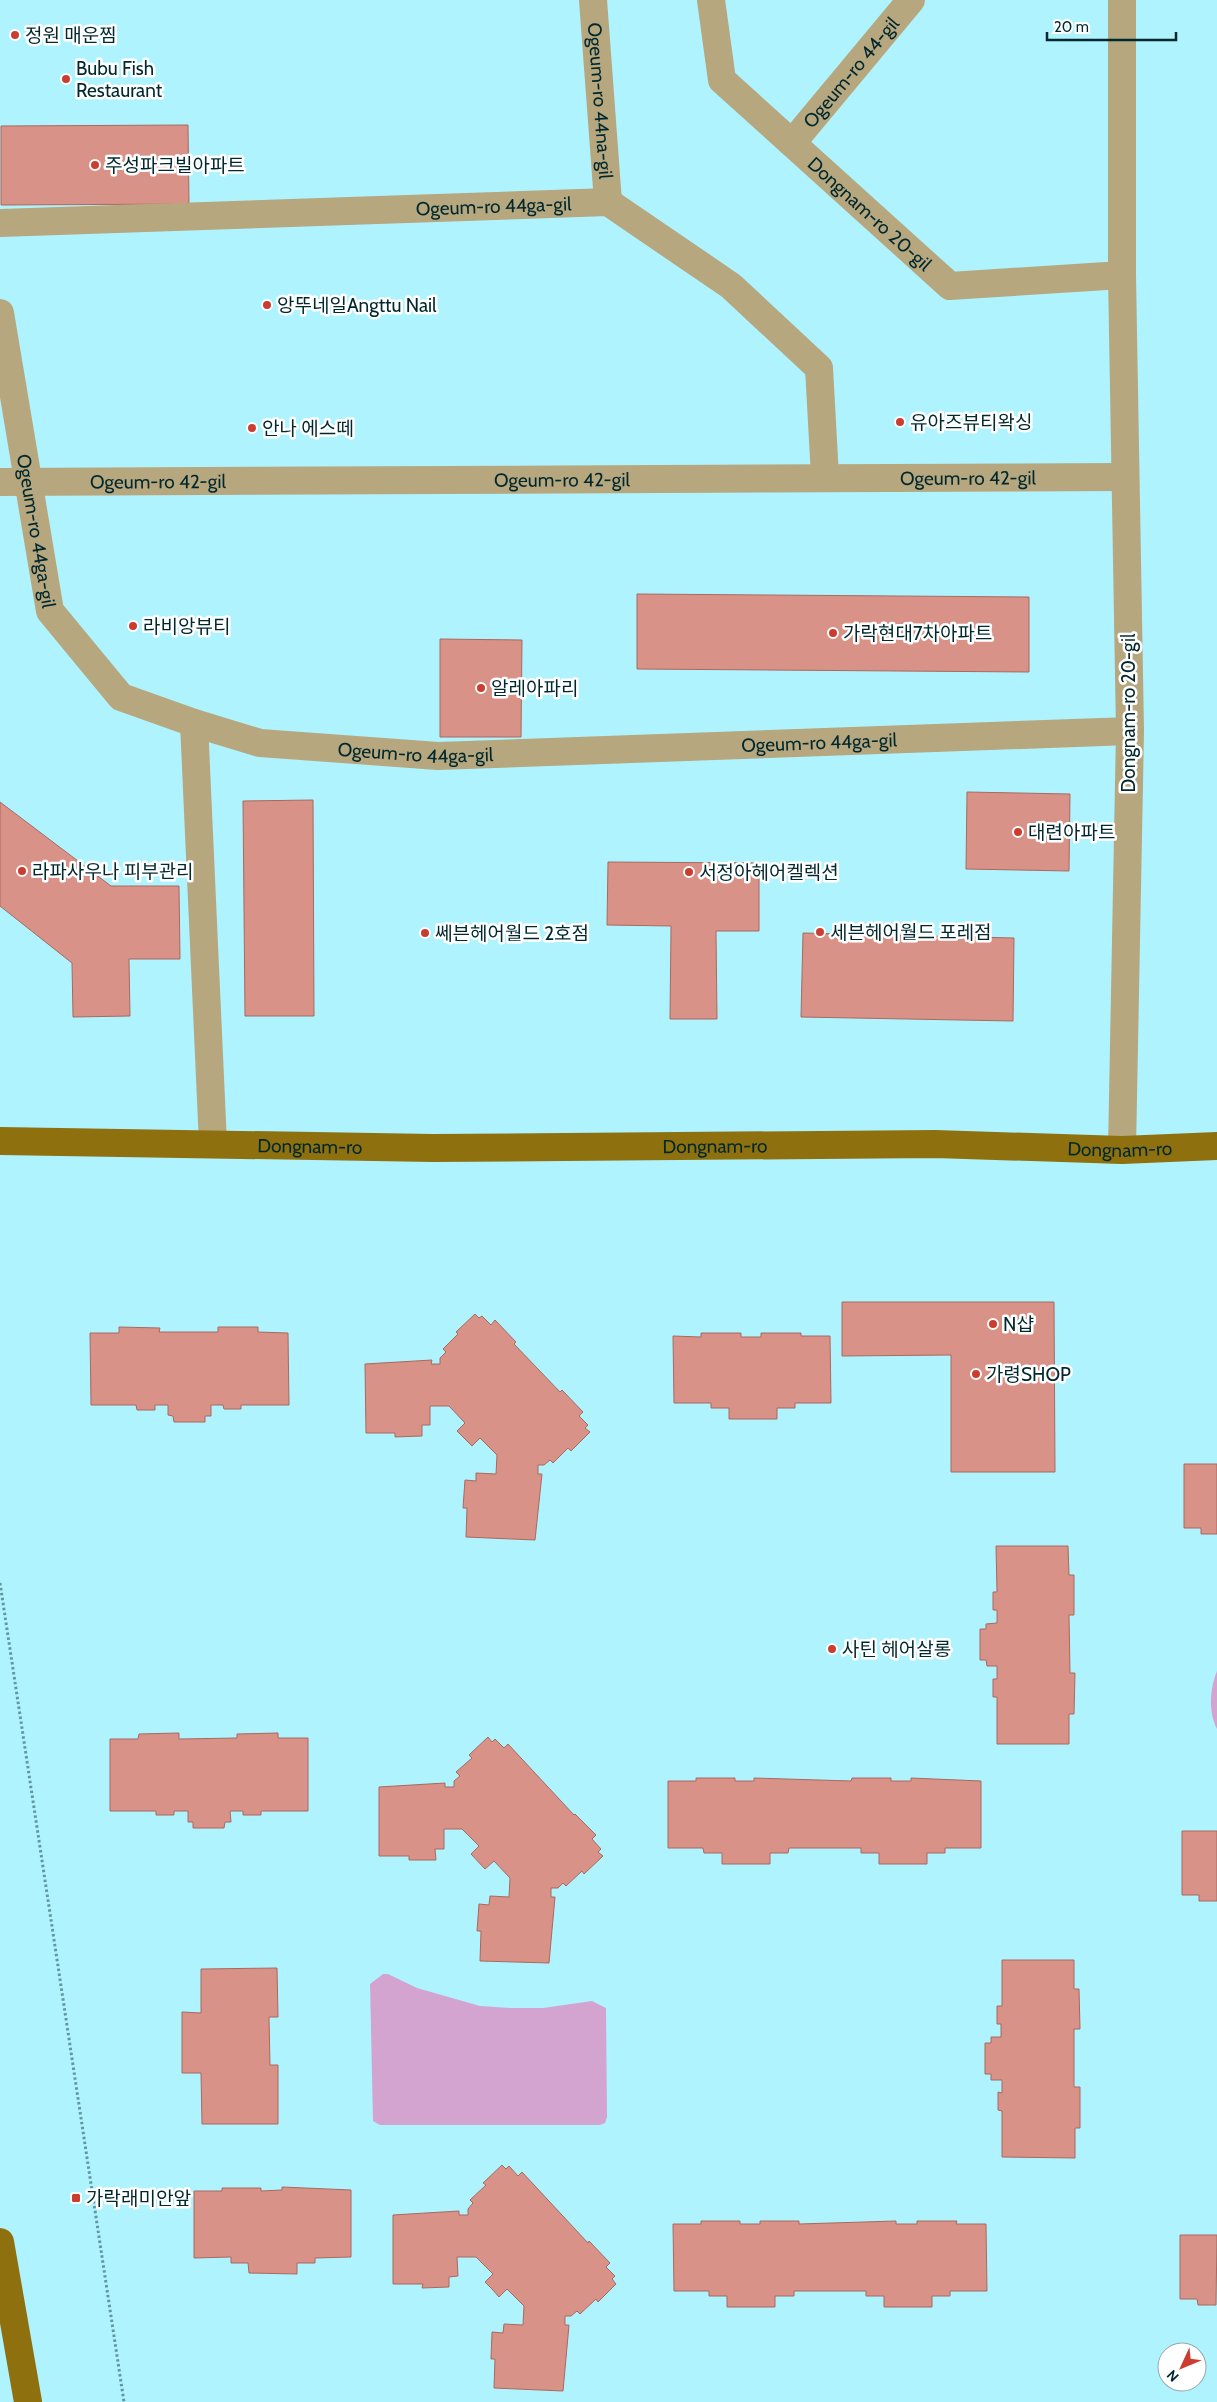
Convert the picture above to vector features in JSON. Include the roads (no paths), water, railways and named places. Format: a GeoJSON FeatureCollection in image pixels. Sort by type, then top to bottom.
{"type":"FeatureCollection","features":[{"type":"Feature","properties":{"kind":"main road","name":"Dongnam-ro"},"geometry":{"type":"LineString","coordinates":[[0,1141],[433,1148],[935,1144],[1122,1150],[1217,1146]]}},
{"type":"Feature","properties":{"kind":"main road"},"geometry":{"type":"LineString","coordinates":[[0,2242],[28,2402]]}},
{"type":"Feature","properties":{"kind":"street","name":"Ogeum-ro 44na-gil"},"geometry":{"type":"LineString","coordinates":[[593,0],[608,202]]}},
{"type":"Feature","properties":{"kind":"street","name":"Dongnam-ro 20-gil"},"geometry":{"type":"LineString","coordinates":[[711,0],[722,80],[950,286],[1122,276]]}},
{"type":"Feature","properties":{"kind":"street","name":"Ogeum-ro 44-gil"},"geometry":{"type":"LineString","coordinates":[[792,143],[911,0]]}},
{"type":"Feature","properties":{"kind":"street","name":"Dongnam-ro 20-gil"},"geometry":{"type":"LineString","coordinates":[[1122,0],[1122,276],[1130,731],[1122,1150]]}},
{"type":"Feature","properties":{"kind":"street","name":"Ogeum-ro 44ga-gil"},"geometry":{"type":"LineString","coordinates":[[0,223],[608,202]]}},
{"type":"Feature","properties":{"kind":"street"},"geometry":{"type":"LineString","coordinates":[[608,202],[731,286],[819,368],[825,477]]}},
{"type":"Feature","properties":{"kind":"street","name":"Ogeum-ro 44ga-gil"},"geometry":{"type":"LineString","coordinates":[[0,313],[50,611],[121,697],[194,723],[260,743],[438,756],[1130,731]]}},
{"type":"Feature","properties":{"kind":"street","name":"Ogeum-ro 42-gil"},"geometry":{"type":"LineString","coordinates":[[0,482],[1125,477]]}},
{"type":"Feature","properties":{"kind":"street"},"geometry":{"type":"LineString","coordinates":[[194,723],[213,1144]]}},
{"type":"Feature","properties":{"kind":"place","name":"정원 매운찜"},"geometry":{"type":"Point","coordinates":[15,35]}},
{"type":"Feature","properties":{"kind":"place","name":"Bubu Fish Restaurant"},"geometry":{"type":"Point","coordinates":[66,79]}},
{"type":"Feature","properties":{"kind":"place","name":"주성파크빌아파트"},"geometry":{"type":"Point","coordinates":[95,165]}},
{"type":"Feature","properties":{"kind":"place","name":"앙뚜네일Angttu Nail"},"geometry":{"type":"Point","coordinates":[267,305]}},
{"type":"Feature","properties":{"kind":"place","name":"유아즈뷰티왁싱"},"geometry":{"type":"Point","coordinates":[900,422]}},
{"type":"Feature","properties":{"kind":"place","name":"안나 에스떼"},"geometry":{"type":"Point","coordinates":[252,428]}},
{"type":"Feature","properties":{"kind":"place","name":"라비앙뷰티"},"geometry":{"type":"Point","coordinates":[133,626]}},
{"type":"Feature","properties":{"kind":"place","name":"가락현대7차아파트"},"geometry":{"type":"Point","coordinates":[833,633]}},
{"type":"Feature","properties":{"kind":"place","name":"알레아파리"},"geometry":{"type":"Point","coordinates":[481,688]}},
{"type":"Feature","properties":{"kind":"place","name":"대련아파트"},"geometry":{"type":"Point","coordinates":[1018,832]}},
{"type":"Feature","properties":{"kind":"place","name":"라파사우나 피부관리"},"geometry":{"type":"Point","coordinates":[22,871]}},
{"type":"Feature","properties":{"kind":"place","name":"서정아헤어켈렉션"},"geometry":{"type":"Point","coordinates":[689,872]}},
{"type":"Feature","properties":{"kind":"place","name":"세븐헤어월드 포레점"},"geometry":{"type":"Point","coordinates":[820,932]}},
{"type":"Feature","properties":{"kind":"place","name":"쎄븐헤어월드 2호점"},"geometry":{"type":"Point","coordinates":[425,933]}},
{"type":"Feature","properties":{"kind":"place","name":"N샵"},"geometry":{"type":"Point","coordinates":[993,1324]}},
{"type":"Feature","properties":{"kind":"place","name":"가령SHOP"},"geometry":{"type":"Point","coordinates":[976,1374]}},
{"type":"Feature","properties":{"kind":"place","name":"사틴 헤어살롱"},"geometry":{"type":"Point","coordinates":[832,1649]}},
{"type":"Feature","properties":{"kind":"place","name":"가락래미안앞"},"geometry":{"type":"Point","coordinates":[76,2198]}}]}
